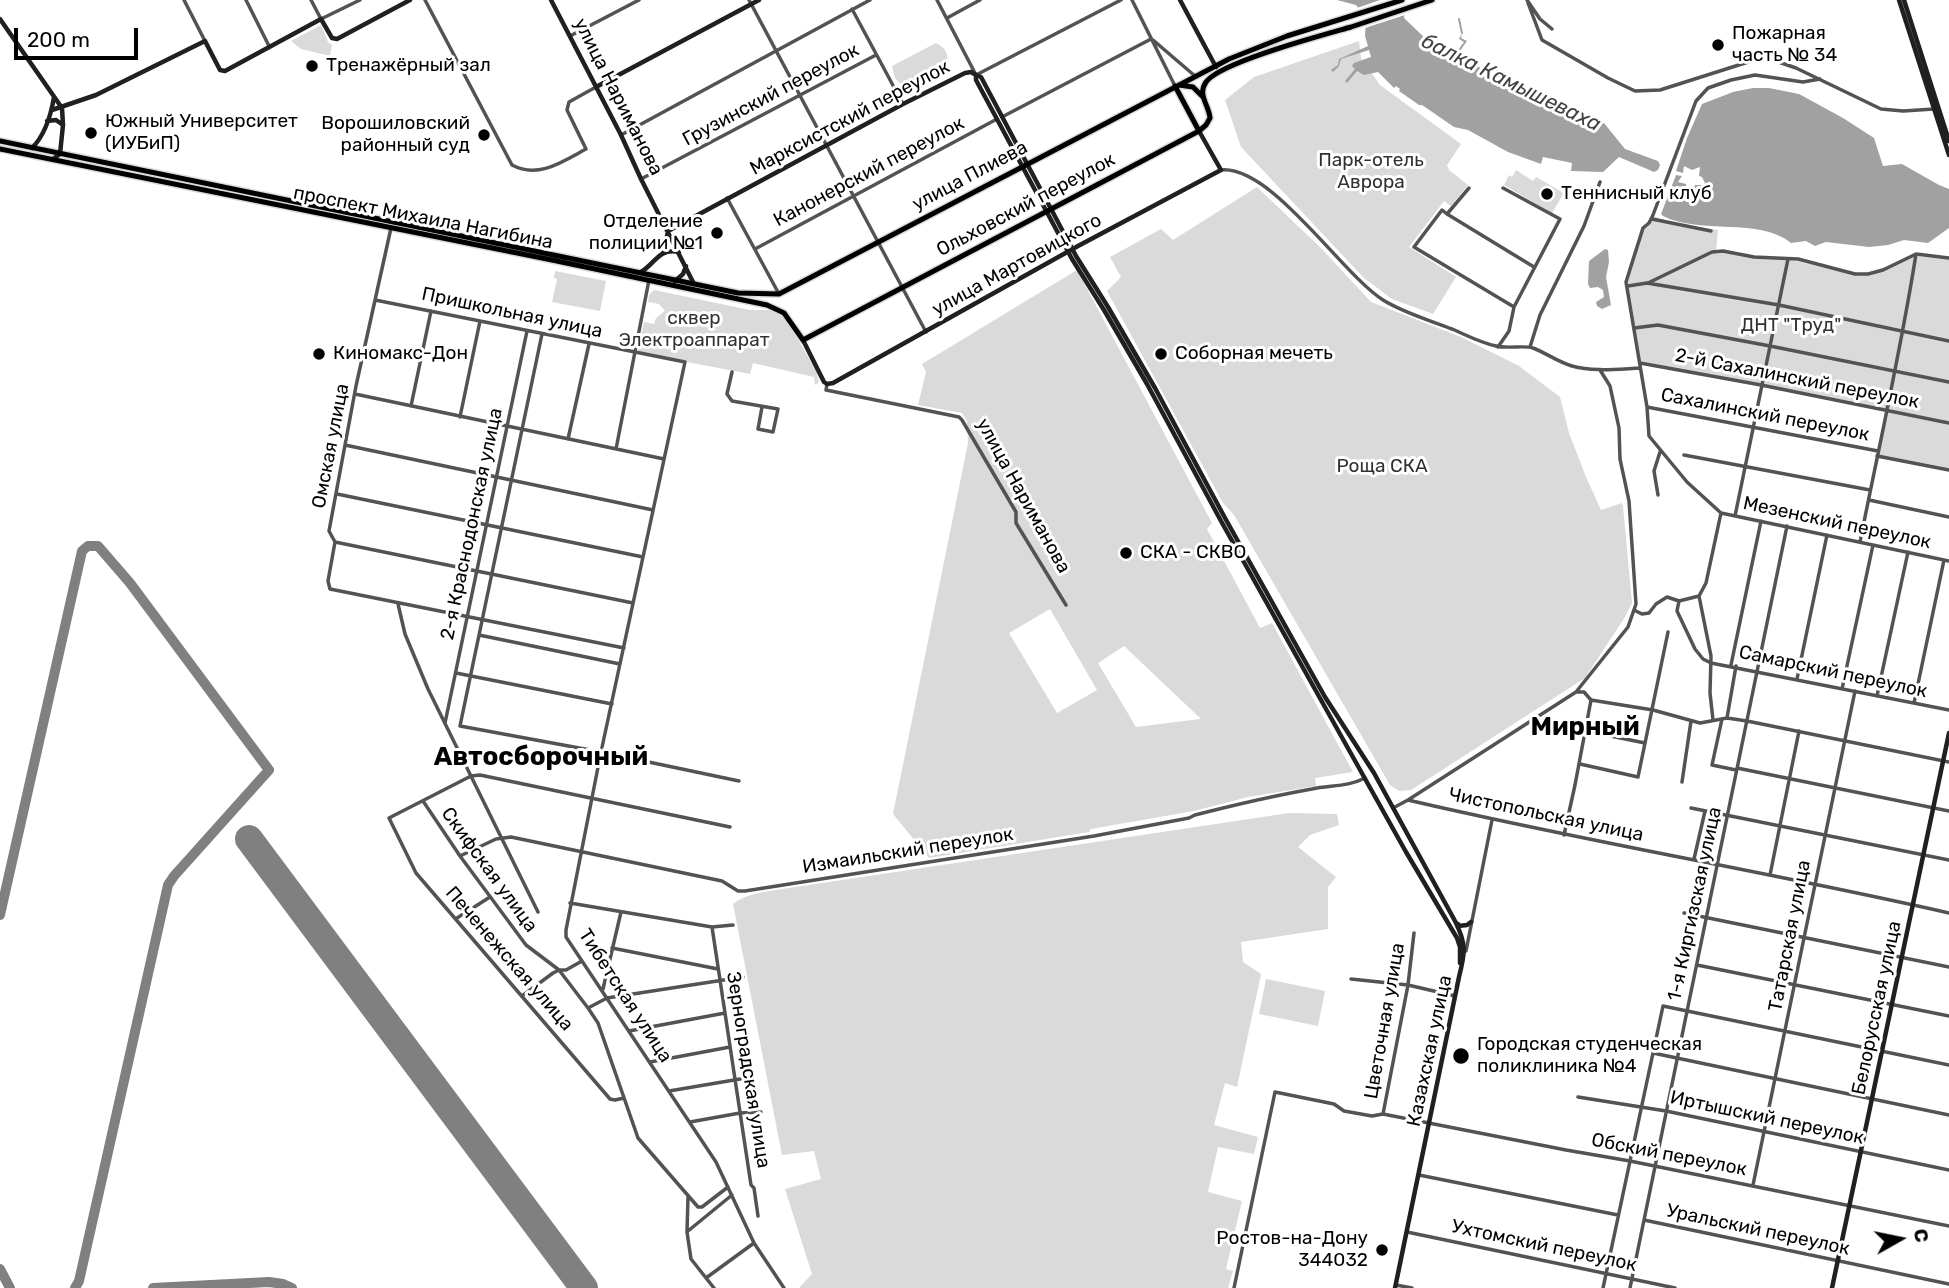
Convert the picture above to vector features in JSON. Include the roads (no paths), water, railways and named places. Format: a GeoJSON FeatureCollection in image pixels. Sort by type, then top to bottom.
{"type":"FeatureCollection","features":[{"type":"Feature","properties":{"kind":"main road"},"geometry":{"type":"LineString","coordinates":[[52,110],[96,95],[205,41],[222,72],[320,19],[334,40],[410,0]]}},
{"type":"Feature","properties":{"kind":"main road","name":"улица Нариманова"},"geometry":{"type":"LineString","coordinates":[[551,0],[694,284]]}},
{"type":"Feature","properties":{"kind":"main road"},"geometry":{"type":"LineString","coordinates":[[596,87],[750,2],[759,0]]}},
{"type":"Feature","properties":{"kind":"main road"},"geometry":{"type":"LineString","coordinates":[[1180,0],[1217,74]]}},
{"type":"Feature","properties":{"kind":"main road","name":"улица Плиева"},"geometry":{"type":"LineString","coordinates":[[779,294],[1251,48],[1402,0]]}},
{"type":"Feature","properties":{"kind":"main road"},"geometry":{"type":"LineString","coordinates":[[1199,131],[1210,118],[1203,97],[1205,84],[1217,74],[1254,57],[1432,0]]}},
{"type":"Feature","properties":{"kind":"main road"},"geometry":{"type":"LineString","coordinates":[[1902,0],[1949,155]]}},
{"type":"Feature","properties":{"kind":"main road"},"geometry":{"type":"LineString","coordinates":[[1902,0],[1949,138]]}},
{"type":"Feature","properties":{"kind":"main road"},"geometry":{"type":"LineString","coordinates":[[0,19],[62,108],[61,154],[53,159]]}},
{"type":"Feature","properties":{"kind":"main road","name":"Марксистский переулок"},"geometry":{"type":"LineString","coordinates":[[668,231],[903,104],[965,73],[976,75]]}},
{"type":"Feature","properties":{"kind":"main road"},"geometry":{"type":"LineString","coordinates":[[976,75],[981,77],[1024,166],[1070,251],[1155,388],[1365,778],[1459,942],[1459,978]]}},
{"type":"Feature","properties":{"kind":"main road"},"geometry":{"type":"LineString","coordinates":[[1177,85],[1193,88],[1203,97]]}},
{"type":"Feature","properties":{"kind":"main road"},"geometry":{"type":"LineString","coordinates":[[1177,85],[1221,170]]}},
{"type":"Feature","properties":{"kind":"main road"},"geometry":{"type":"LineString","coordinates":[[32,148],[38,142],[52,110],[54,96]]}},
{"type":"Feature","properties":{"kind":"main road"},"geometry":{"type":"LineString","coordinates":[[47,121],[56,120],[63,125]]}},
{"type":"Feature","properties":{"kind":"main road","name":"Ольховский переулок"},"geometry":{"type":"LineString","coordinates":[[803,340],[1199,131]]}},
{"type":"Feature","properties":{"kind":"main road","name":"проспект Михаила Нагибина"},"geometry":{"type":"LineString","coordinates":[[0,141],[641,272],[663,283],[767,306],[784,313],[803,340]]}},
{"type":"Feature","properties":{"kind":"main road"},"geometry":{"type":"LineString","coordinates":[[38,142],[41,157]]}},
{"type":"Feature","properties":{"kind":"main road","name":"проспект Михаила Нагибина"},"geometry":{"type":"LineString","coordinates":[[0,149],[391,228],[652,277],[750,295],[779,294]]}},
{"type":"Feature","properties":{"kind":"main road","name":"улица Мартовицкого"},"geometry":{"type":"LineString","coordinates":[[827,384],[1221,170]]}},
{"type":"Feature","properties":{"kind":"main road"},"geometry":{"type":"LineString","coordinates":[[663,253],[668,231]]}},
{"type":"Feature","properties":{"kind":"main road"},"geometry":{"type":"LineString","coordinates":[[641,272],[663,253],[680,252]]}},
{"type":"Feature","properties":{"kind":"main road"},"geometry":{"type":"LineString","coordinates":[[652,277],[653,263]]}},
{"type":"Feature","properties":{"kind":"main road"},"geometry":{"type":"LineString","coordinates":[[663,283],[677,280],[686,265]]}},
{"type":"Feature","properties":{"kind":"main road"},"geometry":{"type":"LineString","coordinates":[[803,340],[824,383],[827,384]]}},
{"type":"Feature","properties":{"kind":"main road"},"geometry":{"type":"LineString","coordinates":[[1323,698],[1374,773],[1456,924],[1464,940],[1465,953]]}},
{"type":"Feature","properties":{"kind":"main road","name":"Белорусская улица"},"geometry":{"type":"LineString","coordinates":[[1832,1288],[1933,808],[1946,762],[1949,733]]}},
{"type":"Feature","properties":{"kind":"main road"},"geometry":{"type":"LineString","coordinates":[[1365,778],[1374,773]]}},
{"type":"Feature","properties":{"kind":"main road"},"geometry":{"type":"LineString","coordinates":[[1406,852],[1415,847]]}},
{"type":"Feature","properties":{"kind":"main road"},"geometry":{"type":"LineString","coordinates":[[1456,924],[1467,925],[1471,922]]}},
{"type":"Feature","properties":{"kind":"main road","name":"Казахская улица"},"geometry":{"type":"LineString","coordinates":[[1395,1286],[1465,953]]}},
{"type":"Feature","properties":{"kind":"street"},"geometry":{"type":"LineString","coordinates":[[184,0],[205,41]]}},
{"type":"Feature","properties":{"kind":"street"},"geometry":{"type":"LineString","coordinates":[[246,0],[269,46]]}},
{"type":"Feature","properties":{"kind":"street"},"geometry":{"type":"LineString","coordinates":[[311,0],[320,19],[360,0]]}},
{"type":"Feature","properties":{"kind":"street"},"geometry":{"type":"LineString","coordinates":[[425,0],[512,164],[517,167],[530,171],[544,169],[586,149],[567,110],[569,102],[596,87]]}},
{"type":"Feature","properties":{"kind":"street"},"geometry":{"type":"LineString","coordinates":[[570,36],[639,0]]}},
{"type":"Feature","properties":{"kind":"street"},"geometry":{"type":"LineString","coordinates":[[621,135],[870,0]]}},
{"type":"Feature","properties":{"kind":"street"},"geometry":{"type":"LineString","coordinates":[[937,0],[976,75]]}},
{"type":"Feature","properties":{"kind":"street"},"geometry":{"type":"LineString","coordinates":[[947,18],[980,0]]}},
{"type":"Feature","properties":{"kind":"street","name":"Марксистский переулок"},"geometry":{"type":"LineString","coordinates":[[976,75],[1121,0]]}},
{"type":"Feature","properties":{"kind":"street"},"geometry":{"type":"LineString","coordinates":[[1132,0],[1177,85]]}},
{"type":"Feature","properties":{"kind":"street"},"geometry":{"type":"LineString","coordinates":[[1527,1],[1542,40],[1635,91],[1660,90],[1764,57],[1796,68],[1881,109],[1934,109]]}},
{"type":"Feature","properties":{"kind":"street"},"geometry":{"type":"LineString","coordinates":[[1527,1],[1540,19],[1552,29]]}},
{"type":"Feature","properties":{"kind":"street"},"geometry":{"type":"LineString","coordinates":[[750,2],[926,332]]}},
{"type":"Feature","properties":{"kind":"street"},"geometry":{"type":"LineString","coordinates":[[852,9],[903,104]]}},
{"type":"Feature","properties":{"kind":"street"},"geometry":{"type":"LineString","coordinates":[[1151,39],[1195,76]]}},
{"type":"Feature","properties":{"kind":"street","name":"Канонерский переулок"},"geometry":{"type":"LineString","coordinates":[[755,249],[1151,39]]}},
{"type":"Feature","properties":{"kind":"street","name":"Грузинский переулок"},"geometry":{"type":"LineString","coordinates":[[641,179],[876,55]]}},
{"type":"Feature","properties":{"kind":"street","name":"Мезенский переулок"},"geometry":{"type":"LineString","coordinates":[[1820,79],[1802,82],[1755,75],[1709,88],[1696,100],[1651,219],[1643,228],[1626,282],[1647,407],[1649,436],[1687,482],[1721,513],[1947,561]]}},
{"type":"Feature","properties":{"kind":"street"},"geometry":{"type":"LineString","coordinates":[[1221,170],[1231,169],[1271,191],[1364,285],[1384,300],[1498,347],[1518,348],[1530,346],[1540,315],[1584,226],[1600,182]]}},
{"type":"Feature","properties":{"kind":"street"},"geometry":{"type":"LineString","coordinates":[[1447,214],[1469,188]]}},
{"type":"Feature","properties":{"kind":"street"},"geometry":{"type":"LineString","coordinates":[[1498,347],[1509,331],[1514,307],[1560,219],[1503,188]]}},
{"type":"Feature","properties":{"kind":"street"},"geometry":{"type":"LineString","coordinates":[[727,198],[779,294]]}},
{"type":"Feature","properties":{"kind":"street"},"geometry":{"type":"LineString","coordinates":[[1514,307],[1415,247],[1442,210],[1534,267]]}},
{"type":"Feature","properties":{"kind":"street"},"geometry":{"type":"LineString","coordinates":[[1651,219],[1711,231]]}},
{"type":"Feature","properties":{"kind":"street","name":"Омская улица"},"geometry":{"type":"LineString","coordinates":[[391,228],[329,531],[335,542],[328,585],[330,589],[398,604]]}},
{"type":"Feature","properties":{"kind":"street"},"geometry":{"type":"LineString","coordinates":[[1627,287],[1647,283],[1712,251],[1806,260],[1847,273],[1868,274],[1916,254],[1949,258]]}},
{"type":"Feature","properties":{"kind":"street"},"geometry":{"type":"LineString","coordinates":[[1860,542],[1904,331],[1916,254]]}},
{"type":"Feature","properties":{"kind":"street"},"geometry":{"type":"LineString","coordinates":[[1735,516],[1788,259]]}},
{"type":"Feature","properties":{"kind":"street"},"geometry":{"type":"LineString","coordinates":[[616,449],[652,277]]}},
{"type":"Feature","properties":{"kind":"street"},"geometry":{"type":"LineString","coordinates":[[1647,283],[1779,305],[1949,341]]}},
{"type":"Feature","properties":{"kind":"street","name":"Пришкольная улица"},"geometry":{"type":"LineString","coordinates":[[375,300],[685,362]]}},
{"type":"Feature","properties":{"kind":"street"},"geometry":{"type":"LineString","coordinates":[[411,406],[430,311]]}},
{"type":"Feature","properties":{"kind":"street"},"geometry":{"type":"LineString","coordinates":[[460,416],[480,321]]}},
{"type":"Feature","properties":{"kind":"street"},"geometry":{"type":"LineString","coordinates":[[1634,328],[1658,325],[1949,382]]}},
{"type":"Feature","properties":{"kind":"street","name":"2-я Краснодонская улица"},"geometry":{"type":"LineString","coordinates":[[445,723],[527,331]]}},
{"type":"Feature","properties":{"kind":"street"},"geometry":{"type":"LineString","coordinates":[[542,334],[460,726],[601,752],[739,782]]}},
{"type":"Feature","properties":{"kind":"street"},"geometry":{"type":"LineString","coordinates":[[568,439],[589,344]]}},
{"type":"Feature","properties":{"kind":"street","name":"2-й Сахалинский переулок"},"geometry":{"type":"LineString","coordinates":[[1530,346],[1573,366],[1600,370],[1640,365],[1761,385],[1949,423]]}},
{"type":"Feature","properties":{"kind":"street","name":"Тибетская улица"},"geometry":{"type":"LineString","coordinates":[[685,362],[601,752],[566,923],[566,937],[716,1161],[754,1243],[783,1288]]}},
{"type":"Feature","properties":{"kind":"street"},"geometry":{"type":"LineString","coordinates":[[1393,808],[1576,692],[1628,627],[1636,604],[1629,501],[1610,386],[1600,370]]}},
{"type":"Feature","properties":{"kind":"street"},"geometry":{"type":"LineString","coordinates":[[732,372],[727,394],[732,401],[778,410],[773,432],[758,429],[762,407]]}},
{"type":"Feature","properties":{"kind":"street","name":"улица Нариманова"},"geometry":{"type":"LineString","coordinates":[[827,384],[826,390],[959,417],[1016,512],[1016,523],[1066,605]]}},
{"type":"Feature","properties":{"kind":"street"},"geometry":{"type":"LineString","coordinates":[[355,394],[664,458]]}},
{"type":"Feature","properties":{"kind":"street","name":"Сахалинский переулок"},"geometry":{"type":"LineString","coordinates":[[1647,407],[1753,426],[1949,470]]}},
{"type":"Feature","properties":{"kind":"street"},"geometry":{"type":"LineString","coordinates":[[345,445],[653,510]]}},
{"type":"Feature","properties":{"kind":"street","name":"Мезенский переулок"},"geometry":{"type":"LineString","coordinates":[[1658,495],[1654,471],[1660,452]]}},
{"type":"Feature","properties":{"kind":"street"},"geometry":{"type":"LineString","coordinates":[[1684,455],[1870,490]]}},
{"type":"Feature","properties":{"kind":"street"},"geometry":{"type":"LineString","coordinates":[[336,494],[643,557]]}},
{"type":"Feature","properties":{"kind":"street"},"geometry":{"type":"LineString","coordinates":[[1869,500],[1949,517]]}},
{"type":"Feature","properties":{"kind":"street"},"geometry":{"type":"LineString","coordinates":[[1713,720],[1711,663],[1699,596],[1706,583],[1721,513]]}},
{"type":"Feature","properties":{"kind":"street"},"geometry":{"type":"LineString","coordinates":[[1761,521],[1725,718],[1712,765],[1949,811]]}},
{"type":"Feature","properties":{"kind":"street","name":"1-я Киргизская улица"},"geometry":{"type":"LineString","coordinates":[[1630,1288],[1787,526]]}},
{"type":"Feature","properties":{"kind":"street"},"geometry":{"type":"LineString","coordinates":[[1797,679],[1827,535]]}},
{"type":"Feature","properties":{"kind":"street"},"geometry":{"type":"LineString","coordinates":[[335,542],[633,603]]}},
{"type":"Feature","properties":{"kind":"street"},"geometry":{"type":"LineString","coordinates":[[1842,689],[1873,545]]}},
{"type":"Feature","properties":{"kind":"street"},"geometry":{"type":"LineString","coordinates":[[1877,696],[1908,552]]}},
{"type":"Feature","properties":{"kind":"street"},"geometry":{"type":"LineString","coordinates":[[1914,703],[1947,561]]}},
{"type":"Feature","properties":{"kind":"street"},"geometry":{"type":"LineString","coordinates":[[1634,610],[1642,614],[1649,613],[1667,597],[1679,601],[1699,596]]}},
{"type":"Feature","properties":{"kind":"street"},"geometry":{"type":"LineString","coordinates":[[1679,601],[1677,611],[1695,649],[1703,659],[1711,663]]}},
{"type":"Feature","properties":{"kind":"street"},"geometry":{"type":"LineString","coordinates":[[398,604],[624,648]]}},
{"type":"Feature","properties":{"kind":"street","name":"2-я Краснодонская улица"},"geometry":{"type":"LineString","coordinates":[[398,604],[405,634],[445,723],[538,912]]}},
{"type":"Feature","properties":{"kind":"street"},"geometry":{"type":"LineString","coordinates":[[1580,764],[1638,777],[1668,632]]}},
{"type":"Feature","properties":{"kind":"street"},"geometry":{"type":"LineString","coordinates":[[479,635],[620,664]]}},
{"type":"Feature","properties":{"kind":"street","name":"Самарский переулок"},"geometry":{"type":"LineString","coordinates":[[1711,663],[1949,710]]}},
{"type":"Feature","properties":{"kind":"street"},"geometry":{"type":"LineString","coordinates":[[455,673],[612,704]]}},
{"type":"Feature","properties":{"kind":"street","name":"Татарская улица"},"geometry":{"type":"LineString","coordinates":[[1753,1185],[1855,691]]}},
{"type":"Feature","properties":{"kind":"street"},"geometry":{"type":"LineString","coordinates":[[1576,692],[1584,692],[1591,700],[1653,710],[1700,723],[1725,718],[1747,721],[1946,762]]}},
{"type":"Feature","properties":{"kind":"street"},"geometry":{"type":"LineString","coordinates":[[1564,835],[1591,700]]}},
{"type":"Feature","properties":{"kind":"street"},"geometry":{"type":"LineString","coordinates":[[1682,782],[1691,721]]}},
{"type":"Feature","properties":{"kind":"street"},"geometry":{"type":"LineString","coordinates":[[1586,731],[1645,743]]}},
{"type":"Feature","properties":{"kind":"street"},"geometry":{"type":"LineString","coordinates":[[1770,875],[1799,731]]}},
{"type":"Feature","properties":{"kind":"street"},"geometry":{"type":"LineString","coordinates":[[422,801],[471,776],[481,775],[730,827]]}},
{"type":"Feature","properties":{"kind":"street","name":"Измаильский переулок"},"geometry":{"type":"LineString","coordinates":[[502,838],[511,837],[722,881],[738,891],[745,891],[1094,836],[1189,818],[1247,801],[1353,784],[1365,778]]}},
{"type":"Feature","properties":{"kind":"street","name":"Чистопольская улица"},"geometry":{"type":"LineString","coordinates":[[1408,800],[1492,820],[1949,913]]}},
{"type":"Feature","properties":{"kind":"street","name":"Печенежская улица"},"geometry":{"type":"LineString","coordinates":[[422,801],[389,818],[416,873],[610,1099],[624,1098]]}},
{"type":"Feature","properties":{"kind":"street","name":"Скифская улица"},"geometry":{"type":"LineString","coordinates":[[422,801],[526,945],[559,970],[588,1008],[598,1023],[638,1138],[688,1197]]}},
{"type":"Feature","properties":{"kind":"street"},"geometry":{"type":"LineString","coordinates":[[1691,808],[1949,860]]}},
{"type":"Feature","properties":{"kind":"street"},"geometry":{"type":"LineString","coordinates":[[1694,859],[1705,811]]}},
{"type":"Feature","properties":{"kind":"street","name":"Казахская улица"},"geometry":{"type":"LineString","coordinates":[[1465,953],[1492,820]]}},
{"type":"Feature","properties":{"kind":"street"},"geometry":{"type":"LineString","coordinates":[[460,856],[502,838]]}},
{"type":"Feature","properties":{"kind":"street"},"geometry":{"type":"LineString","coordinates":[[456,919],[490,897]]}},
{"type":"Feature","properties":{"kind":"street"},"geometry":{"type":"LineString","coordinates":[[570,904],[712,927],[733,925]]}},
{"type":"Feature","properties":{"kind":"street"},"geometry":{"type":"LineString","coordinates":[[602,990],[621,912]]}},
{"type":"Feature","properties":{"kind":"street"},"geometry":{"type":"LineString","coordinates":[[1684,913],[1949,967]]}},
{"type":"Feature","properties":{"kind":"street","name":"Зерноградская улица"},"geometry":{"type":"LineString","coordinates":[[712,927],[758,1216]]}},
{"type":"Feature","properties":{"kind":"street","name":"Цветочная улица"},"geometry":{"type":"LineString","coordinates":[[1383,1114],[1408,985],[1414,933]]}},
{"type":"Feature","properties":{"kind":"street"},"geometry":{"type":"LineString","coordinates":[[612,948],[718,969]]}},
{"type":"Feature","properties":{"kind":"street"},"geometry":{"type":"LineString","coordinates":[[522,996],[559,970],[566,970],[582,961]]}},
{"type":"Feature","properties":{"kind":"street"},"geometry":{"type":"LineString","coordinates":[[1697,965],[1949,1016]]}},
{"type":"Feature","properties":{"kind":"street"},"geometry":{"type":"LineString","coordinates":[[588,1008],[607,998],[743,977]]}},
{"type":"Feature","properties":{"kind":"street"},"geometry":{"type":"LineString","coordinates":[[1352,979],[1408,985],[1455,996]]}},
{"type":"Feature","properties":{"kind":"street"},"geometry":{"type":"LineString","coordinates":[[1603,1288],[1663,1006],[1949,1065]]}},
{"type":"Feature","properties":{"kind":"street"},"geometry":{"type":"LineString","coordinates":[[629,1031],[725,1013]]}},
{"type":"Feature","properties":{"kind":"street"},"geometry":{"type":"LineString","coordinates":[[650,1062],[730,1047]]}},
{"type":"Feature","properties":{"kind":"street"},"geometry":{"type":"LineString","coordinates":[[1653,1053],[1949,1115]]}},
{"type":"Feature","properties":{"kind":"street"},"geometry":{"type":"LineString","coordinates":[[670,1091],[752,1077]]}},
{"type":"Feature","properties":{"kind":"street","name":"Обский переулок"},"geometry":{"type":"LineString","coordinates":[[1234,1288],[1275,1092],[1334,1104],[1344,1111],[1372,1116],[1383,1114],[1753,1185],[1949,1226]]}},
{"type":"Feature","properties":{"kind":"street","name":"Иртышский переулок"},"geometry":{"type":"LineString","coordinates":[[1578,1097],[1666,1111],[1949,1170]]}},
{"type":"Feature","properties":{"kind":"street"},"geometry":{"type":"LineString","coordinates":[[690,1122],[761,1112]]}},
{"type":"Feature","properties":{"kind":"street"},"geometry":{"type":"LineString","coordinates":[[1419,1175],[1618,1215]]}},
{"type":"Feature","properties":{"kind":"street"},"geometry":{"type":"LineString","coordinates":[[688,1197],[698,1207],[702,1207],[728,1187]]}},
{"type":"Feature","properties":{"kind":"street"},"geometry":{"type":"LineString","coordinates":[[687,1232],[732,1195]]}},
{"type":"Feature","properties":{"kind":"street"},"geometry":{"type":"LineString","coordinates":[[688,1197],[687,1232],[691,1259],[714,1288]]}},
{"type":"Feature","properties":{"kind":"street","name":"Уральский переулок"},"geometry":{"type":"LineString","coordinates":[[1644,1220],[1949,1284]]}},
{"type":"Feature","properties":{"kind":"street","name":"Ухтомский переулок"},"geometry":{"type":"LineString","coordinates":[[1407,1231],[1675,1288]]}},
{"type":"Feature","properties":{"kind":"street"},"geometry":{"type":"LineString","coordinates":[[706,1278],[754,1243]]}},
{"type":"Feature","properties":{"kind":"street"},"geometry":{"type":"LineString","coordinates":[[1395,1286],[1412,1288]]}},
{"type":"Feature","properties":{"kind":"waterway"},"geometry":{"type":"LineString","coordinates":[[1459,19],[1462,33]]}},
{"type":"Feature","properties":{"kind":"place","name":"Пожарная часть № 34"},"geometry":{"type":"Point","coordinates":[1718,45]}},
{"type":"Feature","properties":{"kind":"place","name":"Тренажёрный зал"},"geometry":{"type":"Point","coordinates":[312,66]}},
{"type":"Feature","properties":{"kind":"place","name":"Южный Университет (ИУБиП)"},"geometry":{"type":"Point","coordinates":[91,133]}},
{"type":"Feature","properties":{"kind":"place","name":"Ворошиловский районный суд"},"geometry":{"type":"Point","coordinates":[484,135]}},
{"type":"Feature","properties":{"kind":"place","name":"Теннисный клуб"},"geometry":{"type":"Point","coordinates":[1547,194]}},
{"type":"Feature","properties":{"kind":"place","name":"Отделение полиции №1"},"geometry":{"type":"Point","coordinates":[717,233]}},
{"type":"Feature","properties":{"kind":"place","name":"Киномакс-Дон"},"geometry":{"type":"Point","coordinates":[319,354]}},
{"type":"Feature","properties":{"kind":"place","name":"Соборная мечеть"},"geometry":{"type":"Point","coordinates":[1161,354]}},
{"type":"Feature","properties":{"kind":"place","name":"СКА - СКВО"},"geometry":{"type":"Point","coordinates":[1126,553]}},
{"type":"Feature","properties":{"kind":"place","name":"Городская студенческая поликлиника №4"},"geometry":{"type":"Point","coordinates":[1461,1056]}},
{"type":"Feature","properties":{"kind":"place","name":"Ростов-на-Дону 344032"},"geometry":{"type":"Point","coordinates":[1382,1250]}},
{"type":"Feature","properties":{"kind":"district","name":"Мирный"},"geometry":{"type":"Point","coordinates":[1585,727]}},
{"type":"Feature","properties":{"kind":"district","name":"Автосборочный"},"geometry":{"type":"Point","coordinates":[541,757]}},
{"type":"Feature","properties":{"kind":"water label","name":"балка Камышеваха"},"geometry":{"type":"Point","coordinates":[1511,83]}},
{"type":"Feature","properties":{"kind":"park label","name":"Парк-отель Аврора"},"geometry":{"type":"Point","coordinates":[1371,172]}},
{"type":"Feature","properties":{"kind":"park label","name":"ДНТ \"Труд\""},"geometry":{"type":"Point","coordinates":[1791,326]}},
{"type":"Feature","properties":{"kind":"park label","name":"cквер Электроаппарат"},"geometry":{"type":"Point","coordinates":[694,330]}},
{"type":"Feature","properties":{"kind":"park label","name":"Роща СКА"},"geometry":{"type":"Point","coordinates":[1382,467]}}]}
